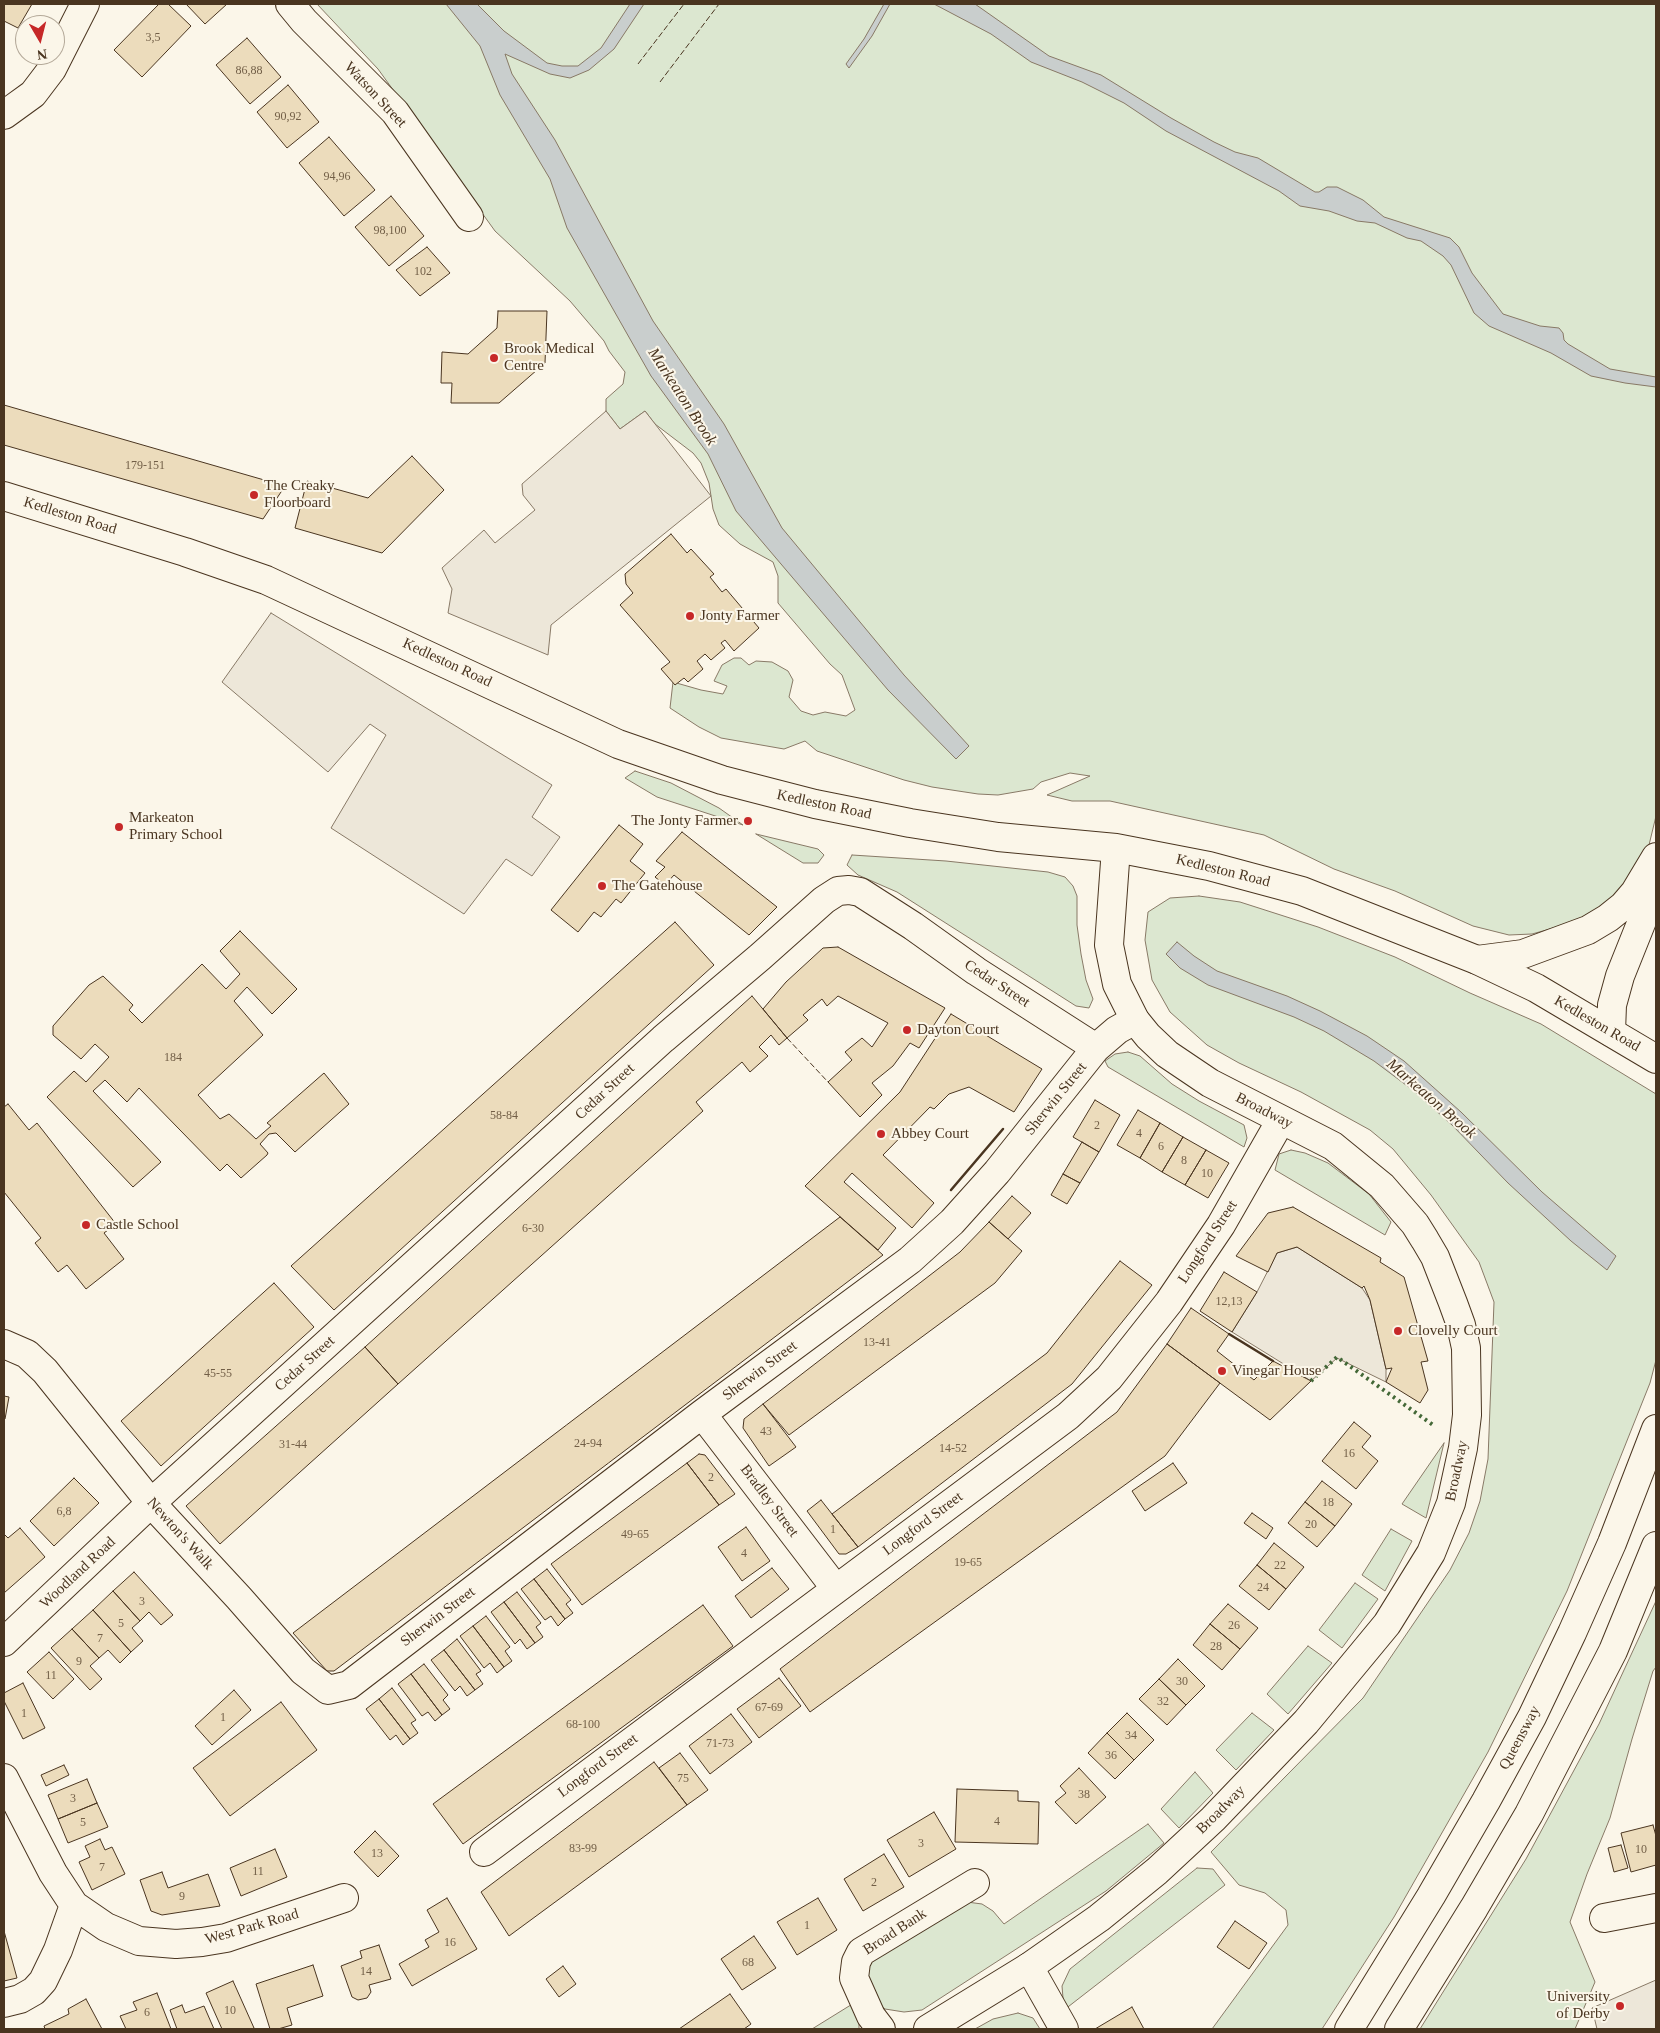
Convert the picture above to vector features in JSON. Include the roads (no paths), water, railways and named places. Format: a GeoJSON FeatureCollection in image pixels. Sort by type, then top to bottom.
{"type":"FeatureCollection","features":[{"type":"Feature","properties":{"kind":"main road"},"geometry":{"type":"LineString","coordinates":[[4,116],[33,94],[52,69],[85,4]]}},
{"type":"Feature","properties":{"kind":"main road","name":"Watson Street"},"geometry":{"type":"LineString","coordinates":[[290,4],[304,21],[395,112],[468,217]]}},
{"type":"Feature","properties":{"kind":"main road","name":"Kedleston Road"},"geometry":{"type":"LineString","coordinates":[[4,496],[185,552],[266,580],[618,744],[722,780],[815,804],[910,823],[998,837],[1116,848],[1209,866],[1302,891],[1477,960],[1536,988],[1656,1059]]}},
{"type":"Feature","properties":{"kind":"main road","name":"Broadway"},"geometry":{"type":"LineString","coordinates":[[928,2029],[1028,1968],[1099,1918],[1156,1871],[1213,1819],[1306,1722],[1387,1624],[1431,1553],[1451,1503],[1463,1448],[1467,1416],[1466,1348],[1461,1325],[1435,1257],[1416,1224],[1382,1186],[1333,1146],[1280,1120],[1203,1078],[1167,1054],[1135,1020],[1116,984],[1109,945],[1116,848]]}},
{"type":"Feature","properties":{"kind":"main road"},"geometry":{"type":"LineString","coordinates":[[1477,960],[1523,954],[1588,930],[1608,918],[1622,906],[1635,892],[1656,857]]}},
{"type":"Feature","properties":{"kind":"main road"},"geometry":{"type":"LineString","coordinates":[[1611,1032],[1612,1005],[1620,976],[1642,921],[1656,872]]}},
{"type":"Feature","properties":{"kind":"main road","name":"Cedar Street"},"geometry":{"type":"LineString","coordinates":[[152,1503],[663,1039],[824,900],[838,891],[860,892],[913,926],[976,971],[1096,1048]]}},
{"type":"Feature","properties":{"kind":"main road","name":"Sherwin Street"},"geometry":{"type":"LineString","coordinates":[[349,1685],[702,1414],[910,1260],[952,1222],[997,1172],[1096,1048],[1117,1030],[1135,1020]]}},
{"type":"Feature","properties":{"kind":"main road","name":"Longford Street"},"geometry":{"type":"LineString","coordinates":[[484,1852],[1068,1416],[1109,1378],[1204,1252],[1280,1120]]}},
{"type":"Feature","properties":{"kind":"main road","name":"Newton's Walk"},"geometry":{"type":"LineString","coordinates":[[15,1349],[45,1371],[152,1503],[239,1598],[303,1672],[328,1690],[349,1685]]}},
{"type":"Feature","properties":{"kind":"main road","name":"Bradley Street"},"geometry":{"type":"LineString","coordinates":[[702,1414],[836,1588]]}},
{"type":"Feature","properties":{"kind":"main road","name":"Queensway"},"geometry":{"type":"LineString","coordinates":[[1349,2029],[1431,1896],[1532,1718],[1612,1543],[1656,1429]]}},
{"type":"Feature","properties":{"kind":"main road","name":"Woodland Road"},"geometry":{"type":"LineString","coordinates":[[4,1642],[152,1503]]}},
{"type":"Feature","properties":{"kind":"main road"},"geometry":{"type":"LineString","coordinates":[[1399,2029],[1474,1908],[1529,1814],[1613,1651],[1656,1546]]}},
{"type":"Feature","properties":{"kind":"main road","name":"West Park Road"},"geometry":{"type":"LineString","coordinates":[[4,1778],[53,1873],[74,1905],[98,1922],[126,1936],[152,1943],[176,1944],[226,1938],[344,1898]]}},
{"type":"Feature","properties":{"kind":"main road","name":"Broad Bank"},"geometry":{"type":"LineString","coordinates":[[881,2029],[868,2009],[854,1978],[856,1962],[861,1952],[975,1883]]}},
{"type":"Feature","properties":{"kind":"main road"},"geometry":{"type":"LineString","coordinates":[[4,2003],[20,1999],[34,1991],[42,1981],[58,1950],[74,1905]]}},
{"type":"Feature","properties":{"kind":"main road"},"geometry":{"type":"LineString","coordinates":[[1604,1918],[1656,1908]]}},
{"type":"Feature","properties":{"kind":"main road"},"geometry":{"type":"LineString","coordinates":[[1028,1968],[1064,2029]]}},
{"type":"Feature","properties":{"kind":"water","name":"Markeaton Brook"},"geometry":{"type":"Polygon","coordinates":[[[446,4],[477,4],[504,31],[547,63],[562,66],[578,66],[601,48],[630,4],[644,4],[614,49],[589,70],[570,78],[550,74],[505,54],[512,74],[555,140],[653,321],[724,424],[782,528],[904,675],[969,746],[956,759],[888,690],[736,511],[708,454],[651,376],[567,228],[550,179],[500,95],[480,46],[446,4]]]}},
{"type":"Feature","properties":{"kind":"water"},"geometry":{"type":"Polygon","coordinates":[[[884,4],[890,4],[872,36],[849,68],[846,64],[864,39],[884,4]]]}},
{"type":"Feature","properties":{"kind":"water"},"geometry":{"type":"Polygon","coordinates":[[[934,4],[975,4],[1049,56],[1101,75],[1214,142],[1235,152],[1258,158],[1315,192],[1319,192],[1327,187],[1337,187],[1363,200],[1384,217],[1450,238],[1459,247],[1472,273],[1503,314],[1540,326],[1559,328],[1563,333],[1564,340],[1568,344],[1610,369],[1656,377],[1656,387],[1591,376],[1551,353],[1489,326],[1474,313],[1451,265],[1443,256],[1421,241],[1407,238],[1375,223],[1357,221],[1329,211],[1300,206],[1279,191],[1166,131],[1124,103],[1082,82],[1031,62],[991,34],[934,4]]]}},
{"type":"Feature","properties":{"kind":"water","name":"Markeaton Brook"},"geometry":{"type":"Polygon","coordinates":[[[1177,942],[1217,971],[1287,996],[1320,1011],[1367,1036],[1404,1061],[1461,1112],[1542,1192],[1616,1256],[1607,1270],[1571,1241],[1508,1183],[1452,1125],[1414,1091],[1374,1061],[1324,1031],[1294,1017],[1208,985],[1180,968],[1166,954],[1177,942]]]}},
{"type":"Feature","properties":{"kind":"place","name":"Brook Medical Centre"},"geometry":{"type":"Point","coordinates":[494,358]}},
{"type":"Feature","properties":{"kind":"place","name":"The Creaky Floorboard"},"geometry":{"type":"Point","coordinates":[254,495]}},
{"type":"Feature","properties":{"kind":"place","name":"Jonty Farmer"},"geometry":{"type":"Point","coordinates":[690,616]}},
{"type":"Feature","properties":{"kind":"place","name":"The Jonty Farmer"},"geometry":{"type":"Point","coordinates":[748,821]}},
{"type":"Feature","properties":{"kind":"place","name":"Markeaton Primary School"},"geometry":{"type":"Point","coordinates":[119,827]}},
{"type":"Feature","properties":{"kind":"place","name":"The Gatehouse"},"geometry":{"type":"Point","coordinates":[602,886]}},
{"type":"Feature","properties":{"kind":"place","name":"Dayton Court"},"geometry":{"type":"Point","coordinates":[907,1030]}},
{"type":"Feature","properties":{"kind":"place","name":"Abbey Court"},"geometry":{"type":"Point","coordinates":[881,1134]}},
{"type":"Feature","properties":{"kind":"place","name":"Castle School"},"geometry":{"type":"Point","coordinates":[86,1225]}},
{"type":"Feature","properties":{"kind":"place","name":"Clovelly Court"},"geometry":{"type":"Point","coordinates":[1398,1331]}},
{"type":"Feature","properties":{"kind":"place","name":"Vinegar House"},"geometry":{"type":"Point","coordinates":[1222,1371]}},
{"type":"Feature","properties":{"kind":"place","name":"University of Derby"},"geometry":{"type":"Point","coordinates":[1620,2006]}}]}
